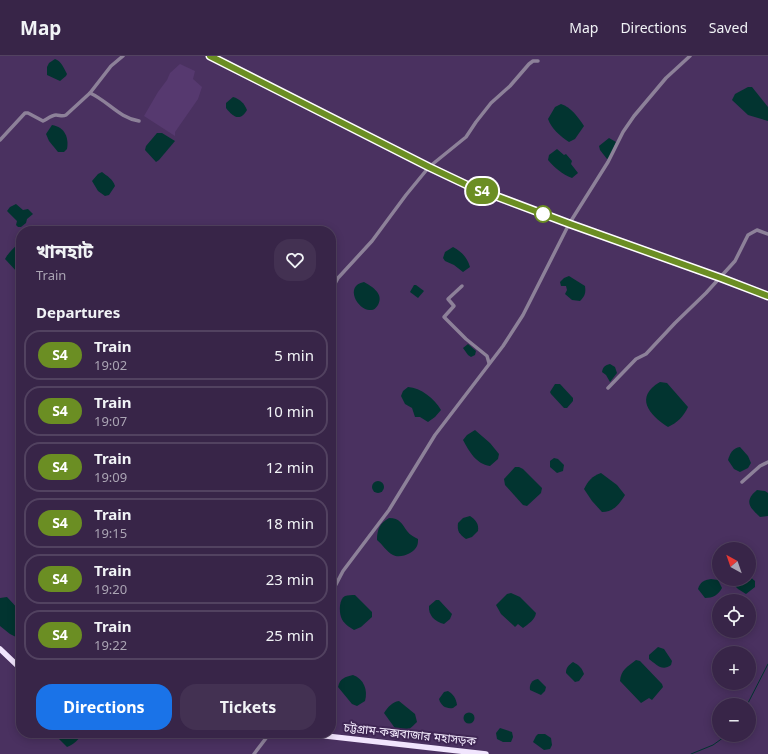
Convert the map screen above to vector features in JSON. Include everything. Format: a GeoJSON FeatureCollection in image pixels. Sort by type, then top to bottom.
{"type":"FeatureCollection","features":[{"type":"Feature","properties":{"kind":"highway"},"geometry":{"type":"LineString","coordinates":[[0,648],[16,664]]}},
{"type":"Feature","properties":{"kind":"highway","name":"চট্টগ্রাম-কক্সবাজার মহাসড়ক"},"geometry":{"type":"LineString","coordinates":[[336,737],[486,754]]}},
{"type":"Feature","properties":{"kind":"street"},"geometry":{"type":"LineString","coordinates":[[0,140],[25,113],[28,112],[44,121],[53,115],[66,115],[90,93],[111,66],[123,56]]}},
{"type":"Feature","properties":{"kind":"street"},"geometry":{"type":"LineString","coordinates":[[336,584],[343,571],[389,510],[435,435],[503,346],[523,315],[570,224],[608,162],[623,132],[634,116],[666,78],[690,56]]}},
{"type":"Feature","properties":{"kind":"street"},"geometry":{"type":"LineString","coordinates":[[336,281],[372,241],[429,167],[466,136],[491,103],[510,86],[529,64],[533,61],[538,61]]}},
{"type":"Feature","properties":{"kind":"street"},"geometry":{"type":"LineString","coordinates":[[90,93],[126,118],[139,121]]}},
{"type":"Feature","properties":{"kind":"street"},"geometry":{"type":"LineString","coordinates":[[608,388],[636,358],[646,354],[721,278],[735,261],[748,235],[757,230],[768,234]]}},
{"type":"Feature","properties":{"kind":"street"},"geometry":{"type":"LineString","coordinates":[[462,286],[448,299],[454,306],[444,317],[466,339],[487,356],[489,363]]}},
{"type":"Feature","properties":{"kind":"street"},"geometry":{"type":"LineString","coordinates":[[742,482],[760,466],[768,462]]}},
{"type":"Feature","properties":{"kind":"street"},"geometry":{"type":"LineString","coordinates":[[254,754],[266,738]]}},
{"type":"Feature","properties":{"kind":"shaded area"},"geometry":{"type":"Polygon","coordinates":[[[55,59],[61,63],[67,74],[60,81],[47,75],[47,67],[49,63],[55,59]]]}},
{"type":"Feature","properties":{"kind":"shaded area"},"geometry":{"type":"Polygon","coordinates":[[[180,64],[195,71],[193,79],[202,87],[198,99],[175,132],[175,136],[144,116],[170,73],[180,64]]]}},
{"type":"Feature","properties":{"kind":"shaded area"},"geometry":{"type":"Polygon","coordinates":[[[748,87],[752,87],[768,107],[768,121],[748,115],[732,100],[735,94],[748,87]]]}},
{"type":"Feature","properties":{"kind":"shaded area"},"geometry":{"type":"Polygon","coordinates":[[[233,97],[245,105],[247,110],[242,116],[234,116],[226,108],[226,103],[233,97]]]}},
{"type":"Feature","properties":{"kind":"shaded area"},"geometry":{"type":"Polygon","coordinates":[[[561,104],[565,105],[571,110],[584,126],[575,139],[569,142],[556,132],[548,119],[555,107],[561,104]]]}},
{"type":"Feature","properties":{"kind":"shaded area"},"geometry":{"type":"Polygon","coordinates":[[[52,125],[60,128],[67,137],[67,149],[64,152],[58,152],[49,141],[46,134],[52,125]]]}},
{"type":"Feature","properties":{"kind":"shaded area"},"geometry":{"type":"Polygon","coordinates":[[[157,133],[162,133],[175,141],[156,162],[145,150],[146,146],[157,133]]]}},
{"type":"Feature","properties":{"kind":"shaded area"},"geometry":{"type":"Polygon","coordinates":[[[609,138],[616,142],[610,158],[607,159],[600,150],[599,146],[609,138]]]}},
{"type":"Feature","properties":{"kind":"shaded area"},"geometry":{"type":"Polygon","coordinates":[[[557,149],[564,155],[566,154],[572,161],[571,164],[578,173],[572,178],[565,175],[553,166],[548,160],[549,155],[557,149]]]}},
{"type":"Feature","properties":{"kind":"shaded area"},"geometry":{"type":"Polygon","coordinates":[[[102,172],[115,186],[109,195],[105,196],[98,191],[92,181],[102,172]]]}},
{"type":"Feature","properties":{"kind":"shaded area"},"geometry":{"type":"Polygon","coordinates":[[[16,204],[23,210],[28,209],[33,214],[22,226],[17,226],[17,221],[7,211],[10,207],[16,204]]]}},
{"type":"Feature","properties":{"kind":"shaded area"},"geometry":{"type":"Polygon","coordinates":[[[16,246],[16,271],[5,259],[16,246]]]}},
{"type":"Feature","properties":{"kind":"shaded area"},"geometry":{"type":"Polygon","coordinates":[[[453,247],[464,255],[469,263],[470,267],[463,272],[454,265],[445,261],[443,258],[445,252],[453,247]]]}},
{"type":"Feature","properties":{"kind":"shaded area"},"geometry":{"type":"Polygon","coordinates":[[[569,276],[585,286],[585,294],[580,301],[572,300],[565,294],[567,290],[566,286],[561,286],[560,282],[569,276]]]}},
{"type":"Feature","properties":{"kind":"shaded area"},"geometry":{"type":"Polygon","coordinates":[[[364,282],[377,291],[380,297],[377,306],[373,310],[366,310],[355,298],[355,288],[358,284],[364,282]]]}},
{"type":"Feature","properties":{"kind":"shaded area"},"geometry":{"type":"Polygon","coordinates":[[[414,285],[424,291],[418,298],[410,292],[414,285]]]}},
{"type":"Feature","properties":{"kind":"shaded area"},"geometry":{"type":"Polygon","coordinates":[[[468,344],[476,351],[475,355],[471,357],[463,348],[468,344]]]}},
{"type":"Feature","properties":{"kind":"shaded area"},"geometry":{"type":"Polygon","coordinates":[[[610,364],[615,367],[617,373],[610,382],[606,375],[602,372],[604,366],[610,364]]]}},
{"type":"Feature","properties":{"kind":"shaded area"},"geometry":{"type":"Polygon","coordinates":[[[660,382],[667,383],[688,407],[680,419],[668,427],[655,417],[647,406],[646,400],[648,394],[652,388],[660,382]]]}},
{"type":"Feature","properties":{"kind":"shaded area"},"geometry":{"type":"Polygon","coordinates":[[[555,384],[560,384],[573,398],[573,401],[567,408],[564,408],[550,392],[555,384]]]}},
{"type":"Feature","properties":{"kind":"shaded area"},"geometry":{"type":"Polygon","coordinates":[[[408,387],[418,389],[435,401],[441,410],[435,417],[428,422],[420,417],[415,417],[412,408],[405,404],[401,396],[403,391],[408,387]]]}},
{"type":"Feature","properties":{"kind":"shaded area"},"geometry":{"type":"Polygon","coordinates":[[[475,430],[490,443],[499,454],[498,459],[490,466],[477,460],[470,453],[463,440],[467,435],[475,430]]]}},
{"type":"Feature","properties":{"kind":"shaded area"},"geometry":{"type":"Polygon","coordinates":[[[740,447],[748,456],[751,463],[748,468],[740,472],[734,469],[728,460],[732,451],[735,448],[740,447]]]}},
{"type":"Feature","properties":{"kind":"shaded area"},"geometry":{"type":"Polygon","coordinates":[[[554,458],[558,459],[564,465],[563,471],[557,473],[550,467],[550,461],[554,458]]]}},
{"type":"Feature","properties":{"kind":"shaded area"},"geometry":{"type":"Polygon","coordinates":[[[515,467],[523,469],[542,488],[541,493],[527,506],[523,505],[505,485],[504,479],[515,467]]]}},
{"type":"Feature","properties":{"kind":"shaded area"},"geometry":{"type":"Polygon","coordinates":[[[601,473],[617,485],[625,495],[615,507],[606,512],[602,512],[584,489],[591,479],[601,473]]]}},
{"type":"Feature","properties":{"kind":"shaded area"},"geometry":{"type":"Polygon","coordinates":[[[376,481],[380,481],[384,487],[380,493],[376,493],[372,489],[372,485],[376,481]]]}},
{"type":"Feature","properties":{"kind":"shaded area"},"geometry":{"type":"Polygon","coordinates":[[[757,490],[768,493],[768,516],[760,517],[751,507],[749,501],[750,497],[757,490]]]}},
{"type":"Feature","properties":{"kind":"shaded area"},"geometry":{"type":"Polygon","coordinates":[[[470,516],[477,522],[478,531],[472,537],[466,539],[459,532],[458,523],[463,518],[470,516]]]}},
{"type":"Feature","properties":{"kind":"shaded area"},"geometry":{"type":"Polygon","coordinates":[[[389,518],[398,520],[409,534],[418,539],[417,546],[410,553],[403,556],[393,555],[377,540],[380,527],[383,522],[389,518]]]}},
{"type":"Feature","properties":{"kind":"shaded area"},"geometry":{"type":"Polygon","coordinates":[[[712,579],[712,586],[721,586],[722,588],[719,593],[712,594],[712,597],[705,598],[698,589],[706,580],[712,579]]]}},
{"type":"Feature","properties":{"kind":"shaded area"},"geometry":{"type":"Polygon","coordinates":[[[735,586],[755,586],[746,594],[735,586]]]}},
{"type":"Feature","properties":{"kind":"shaded area"},"geometry":{"type":"Polygon","coordinates":[[[511,593],[520,597],[536,613],[533,620],[523,628],[518,624],[515,627],[501,614],[496,605],[507,594],[511,593]]]}},
{"type":"Feature","properties":{"kind":"shaded area"},"geometry":{"type":"Polygon","coordinates":[[[355,595],[372,612],[372,617],[361,627],[354,630],[343,621],[340,609],[341,602],[345,596],[355,595]]]}},
{"type":"Feature","properties":{"kind":"shaded area"},"geometry":{"type":"Polygon","coordinates":[[[7,597],[16,607],[16,637],[0,626],[0,598],[7,597]]]}},
{"type":"Feature","properties":{"kind":"shaded area"},"geometry":{"type":"Polygon","coordinates":[[[436,600],[439,600],[452,614],[450,619],[444,624],[435,620],[429,609],[429,606],[436,600]]]}},
{"type":"Feature","properties":{"kind":"shaded area"},"geometry":{"type":"Polygon","coordinates":[[[658,647],[664,649],[672,661],[671,665],[668,667],[665,668],[659,666],[649,659],[649,655],[658,647]]]}},
{"type":"Feature","properties":{"kind":"shaded area"},"geometry":{"type":"Polygon","coordinates":[[[636,660],[640,661],[662,684],[663,687],[652,700],[649,698],[641,703],[620,681],[623,671],[636,660]]]}},
{"type":"Feature","properties":{"kind":"shaded area"},"geometry":{"type":"Polygon","coordinates":[[[573,662],[580,667],[584,674],[579,681],[575,682],[566,673],[567,668],[573,662]]]}},
{"type":"Feature","properties":{"kind":"shaded area"},"geometry":{"type":"Polygon","coordinates":[[[353,675],[360,679],[364,685],[366,693],[365,701],[357,706],[352,704],[338,687],[343,678],[353,675]]]}},
{"type":"Feature","properties":{"kind":"shaded area"},"geometry":{"type":"Polygon","coordinates":[[[538,679],[546,687],[545,691],[541,695],[530,690],[531,683],[538,679]]]}},
{"type":"Feature","properties":{"kind":"shaded area"},"geometry":{"type":"Polygon","coordinates":[[[448,691],[454,696],[457,703],[457,705],[453,708],[444,706],[441,704],[439,699],[444,692],[448,691]]]}},
{"type":"Feature","properties":{"kind":"shaded area"},"geometry":{"type":"Polygon","coordinates":[[[399,701],[415,714],[417,722],[408,730],[403,732],[397,731],[384,713],[390,705],[399,701]]]}},
{"type":"Feature","properties":{"kind":"shaded area"},"geometry":{"type":"Polygon","coordinates":[[[469,712],[473,714],[475,718],[473,722],[469,724],[465,722],[463,718],[465,714],[469,712]]]}},
{"type":"Feature","properties":{"kind":"shaded area"},"geometry":{"type":"Polygon","coordinates":[[[500,728],[512,732],[513,737],[511,742],[503,742],[497,739],[496,733],[500,728]]]}},
{"type":"Feature","properties":{"kind":"shaded area"},"geometry":{"type":"Polygon","coordinates":[[[538,734],[545,734],[551,738],[552,745],[550,749],[544,750],[533,742],[538,734]]]}},
{"type":"Feature","properties":{"kind":"shaded area"},"geometry":{"type":"Polygon","coordinates":[[[58,738],[79,738],[72,745],[67,747],[58,738]]]}},
{"type":"Feature","properties":{"kind":"waterway"},"geometry":{"type":"LineString","coordinates":[[751,698],[768,664]]}},
{"type":"Feature","properties":{"kind":"waterway"},"geometry":{"type":"LineString","coordinates":[[691,754],[717,742]]}},
{"type":"Feature","properties":{"kind":"railway"},"geometry":{"type":"LineString","coordinates":[[210,56],[469,186],[768,296]]}},
{"type":"Feature","properties":{"kind":"train","name":"S4"},"geometry":{"type":"LineString","coordinates":[[210,56],[469,186],[768,296]]}}]}
